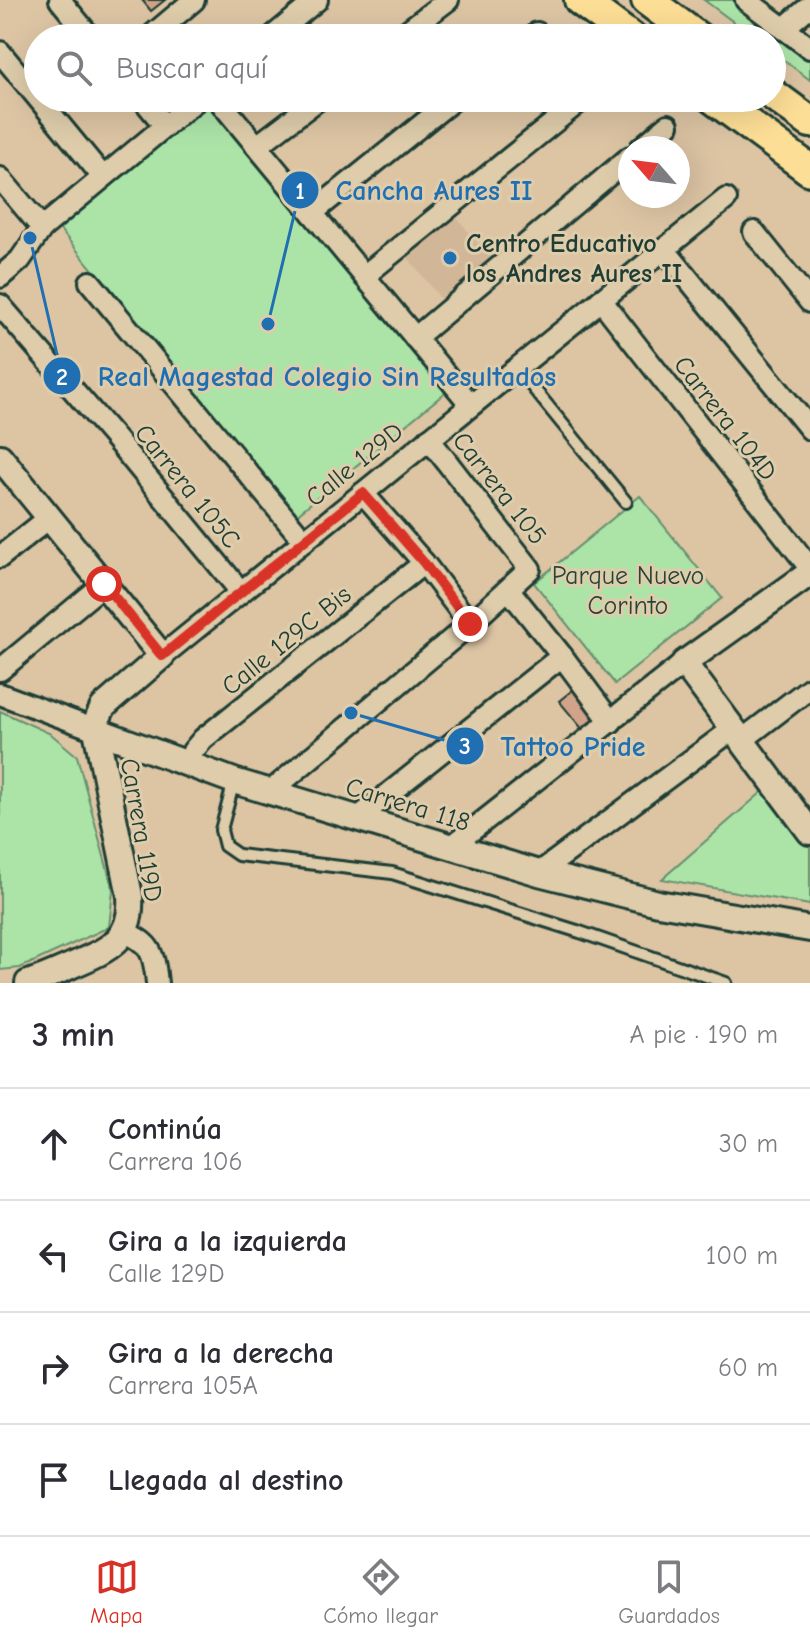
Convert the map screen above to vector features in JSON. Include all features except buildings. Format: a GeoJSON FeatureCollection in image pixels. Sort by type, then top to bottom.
{"type":"FeatureCollection","features":[{"type":"Feature","properties":{"kind":"main road"},"geometry":{"type":"LineString","coordinates":[[580,0],[612,24]]}},
{"type":"Feature","properties":{"kind":"main road"},"geometry":{"type":"LineString","coordinates":[[647,0],[679,24]]}},
{"type":"Feature","properties":{"kind":"main road"},"geometry":{"type":"LineString","coordinates":[[786,104],[810,122]]}},
{"type":"Feature","properties":{"kind":"main road"},"geometry":{"type":"LineString","coordinates":[[732,112],[810,170]]}},
{"type":"Feature","properties":{"kind":"street"},"geometry":{"type":"LineString","coordinates":[[166,24],[194,0]]}},
{"type":"Feature","properties":{"kind":"street"},"geometry":{"type":"LineString","coordinates":[[288,24],[317,0]]}},
{"type":"Feature","properties":{"kind":"street"},"geometry":{"type":"LineString","coordinates":[[416,24],[448,0]]}},
{"type":"Feature","properties":{"kind":"street"},"geometry":{"type":"LineString","coordinates":[[746,0],[777,24]]}},
{"type":"Feature","properties":{"kind":"street"},"geometry":{"type":"LineString","coordinates":[[66,2],[81,24]]}},
{"type":"Feature","properties":{"kind":"street"},"geometry":{"type":"LineString","coordinates":[[786,26],[810,6]]}},
{"type":"Feature","properties":{"kind":"street"},"geometry":{"type":"LineString","coordinates":[[786,31],[810,48]]}},
{"type":"Feature","properties":{"kind":"street"},"geometry":{"type":"LineString","coordinates":[[0,52],[24,81]]}},
{"type":"Feature","properties":{"kind":"street"},"geometry":{"type":"LineString","coordinates":[[49,112],[103,177]]}},
{"type":"Feature","properties":{"kind":"street"},"geometry":{"type":"LineString","coordinates":[[154,112],[165,126]]}},
{"type":"Feature","properties":{"kind":"street"},"geometry":{"type":"LineString","coordinates":[[0,277],[20,260],[42,228],[182,112]]}},
{"type":"Feature","properties":{"kind":"street"},"geometry":{"type":"LineString","coordinates":[[229,112],[471,405]]}},
{"type":"Feature","properties":{"kind":"street"},"geometry":{"type":"LineString","coordinates":[[257,146],[302,112]]}},
{"type":"Feature","properties":{"kind":"street"},"geometry":{"type":"LineString","coordinates":[[312,213],[438,112]]}},
{"type":"Feature","properties":{"kind":"street"},"geometry":{"type":"LineString","coordinates":[[364,276],[567,112]]}},
{"type":"Feature","properties":{"kind":"street"},"geometry":{"type":"LineString","coordinates":[[655,136],[668,125]]}},
{"type":"Feature","properties":{"kind":"street"},"geometry":{"type":"LineString","coordinates":[[415,338],[618,167]]}},
{"type":"Feature","properties":{"kind":"street"},"geometry":{"type":"LineString","coordinates":[[0,178],[42,228]]}},
{"type":"Feature","properties":{"kind":"street","name":"Calle 129D"},"geometry":{"type":"LineString","coordinates":[[97,724],[103,707],[162,656],[726,199]]}},
{"type":"Feature","properties":{"kind":"street"},"geometry":{"type":"LineString","coordinates":[[754,232],[810,302]]}},
{"type":"Feature","properties":{"kind":"street"},"geometry":{"type":"LineString","coordinates":[[664,249],[810,429]]}},
{"type":"Feature","properties":{"kind":"street"},"geometry":{"type":"LineString","coordinates":[[90,282],[304,541]]}},
{"type":"Feature","properties":{"kind":"street","name":"Carrera 104D"},"geometry":{"type":"LineString","coordinates":[[601,300],[810,570]]}},
{"type":"Feature","properties":{"kind":"street","name":"Carrera 105C"},"geometry":{"type":"LineString","coordinates":[[0,305],[241,592]]}},
{"type":"Feature","properties":{"kind":"street","name":"Carrera 105"},"geometry":{"type":"LineString","coordinates":[[429,439],[530,569],[509,590]]}},
{"type":"Feature","properties":{"kind":"street"},"geometry":{"type":"LineString","coordinates":[[0,459],[162,656]]}},
{"type":"Feature","properties":{"kind":"street"},"geometry":{"type":"LineString","coordinates":[[363,493],[424,563],[470,624]]}},
{"type":"Feature","properties":{"kind":"street"},"geometry":{"type":"LineString","coordinates":[[0,557],[49,518]]}},
{"type":"Feature","properties":{"kind":"street","name":"Calle 129C Bis"},"geometry":{"type":"LineString","coordinates":[[189,765],[193,751],[203,739],[424,563]]}},
{"type":"Feature","properties":{"kind":"street"},"geometry":{"type":"LineString","coordinates":[[452,846],[684,663],[810,570]]}},
{"type":"Feature","properties":{"kind":"street"},"geometry":{"type":"LineString","coordinates":[[0,670],[104,584]]}},
{"type":"Feature","properties":{"kind":"street"},"geometry":{"type":"LineString","coordinates":[[270,792],[509,590],[611,722]]}},
{"type":"Feature","properties":{"kind":"street"},"geometry":{"type":"LineString","coordinates":[[358,818],[562,656]]}},
{"type":"Feature","properties":{"kind":"street"},"geometry":{"type":"LineString","coordinates":[[684,663],[810,832]]}},
{"type":"Feature","properties":{"kind":"street"},"geometry":{"type":"LineString","coordinates":[[539,873],[810,689]]}},
{"type":"Feature","properties":{"kind":"street","name":"Carrera 118"},"geometry":{"type":"LineString","coordinates":[[0,694],[97,724],[189,765],[234,781],[539,873],[658,903],[810,929]]}},
{"type":"Feature","properties":{"kind":"street","name":"Carrera 119D"},"geometry":{"type":"LineString","coordinates":[[97,724],[130,896],[131,908],[123,932],[149,947],[157,983]]}},
{"type":"Feature","properties":{"kind":"street"},"geometry":{"type":"LineString","coordinates":[[28,983],[104,952],[123,932]]}},
{"type":"Feature","properties":{"kind":"lane"},"geometry":{"type":"LineString","coordinates":[[517,368],[626,502]]}},
{"type":"Feature","properties":{"kind":"lane"},"geometry":{"type":"LineString","coordinates":[[234,781],[221,830],[225,846],[238,855],[392,873],[580,932],[726,983]]}},
{"type":"Feature","properties":{"kind":"shaded area","name":"Centro Educativo los Andres Aures II"},"geometry":{"type":"Polygon","coordinates":[[[453,213],[494,262],[445,304],[405,254],[453,213]]]}},
{"type":"Feature","properties":{"kind":"green space"},"geometry":{"type":"Polygon","coordinates":[[[704,0],[733,0],[765,24],[736,24],[704,0]]]}},
{"type":"Feature","properties":{"kind":"green space"},"geometry":{"type":"Polygon","coordinates":[[[786,40],[810,58],[810,80],[786,62],[786,40]]]}},
{"type":"Feature","properties":{"kind":"green space"},"geometry":{"type":"Polygon","coordinates":[[[195,112],[219,112],[447,391],[295,516],[57,226],[195,112]]]}},
{"type":"Feature","properties":{"kind":"green space","name":"Parque Nuevo Corinto"},"geometry":{"type":"Polygon","coordinates":[[[640,496],[722,598],[615,684],[534,583],[640,496]]]}},
{"type":"Feature","properties":{"kind":"green space"},"geometry":{"type":"Polygon","coordinates":[[[0,711],[51,734],[77,756],[113,890],[109,927],[20,968],[0,970],[0,711]]]}},
{"type":"Feature","properties":{"kind":"green space"},"geometry":{"type":"Polygon","coordinates":[[[769,786],[810,847],[810,905],[662,879],[769,786]]]}},
{"type":"Feature","properties":{"kind":"place","name":"Real Magestad Colegio Sin Resultados"},"geometry":{"type":"Point","coordinates":[30,238]}},
{"type":"Feature","properties":{"kind":"place","name":"Centro Educativo los Andres Aures II"},"geometry":{"type":"Point","coordinates":[450,258]}},
{"type":"Feature","properties":{"kind":"place","name":"Cancha Aures II"},"geometry":{"type":"Point","coordinates":[268,324]}},
{"type":"Feature","properties":{"kind":"place","name":"Tattoo Pride"},"geometry":{"type":"Point","coordinates":[351,713]}},
{"type":"Feature","properties":{"kind":"route"},"geometry":{"type":"LineString","coordinates":[[104,584],[162,656],[363,493],[424,563],[470,624]]}}]}
